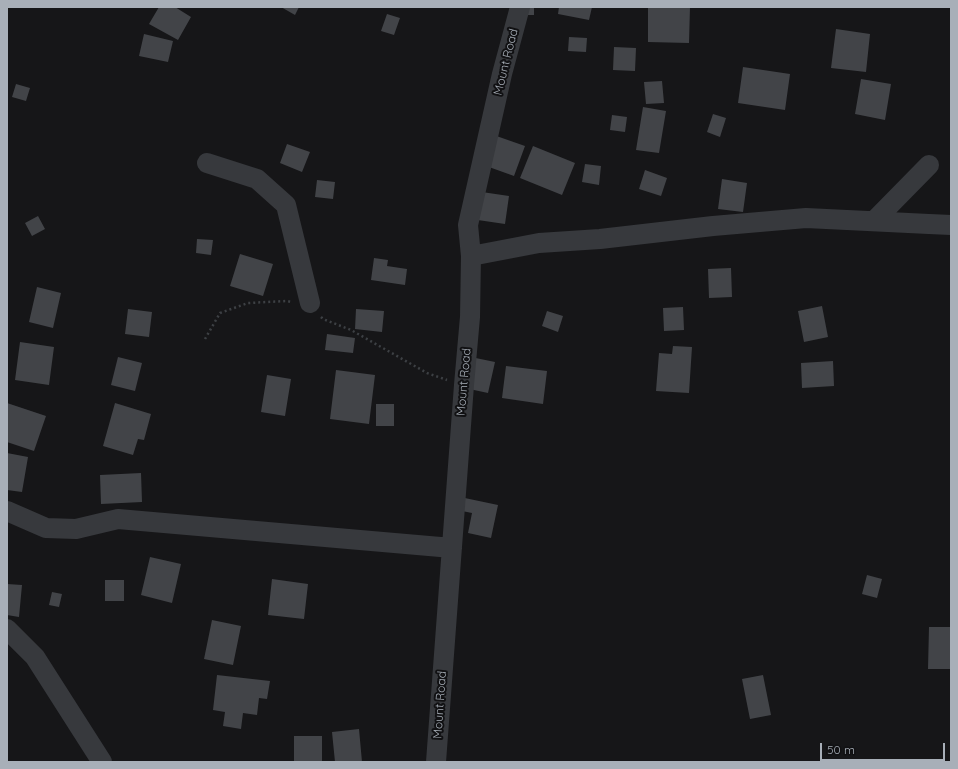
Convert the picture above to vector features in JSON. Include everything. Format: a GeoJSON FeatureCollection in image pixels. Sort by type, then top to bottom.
{"type":"FeatureCollection","features":[{"type":"Feature","properties":{"kind":"street","name":"Mount Road"},"geometry":{"type":"LineString","coordinates":[[436,762],[470,317],[472,256],[468,225],[502,74],[520,7]]}},
{"type":"Feature","properties":{"kind":"street"},"geometry":{"type":"LineString","coordinates":[[207,163],[257,179],[286,205],[310,303]]}},
{"type":"Feature","properties":{"kind":"street"},"geometry":{"type":"LineString","coordinates":[[874,221],[929,165]]}},
{"type":"Feature","properties":{"kind":"street"},"geometry":{"type":"LineString","coordinates":[[472,256],[539,243],[600,239],[713,226],[806,218],[951,225]]}},
{"type":"Feature","properties":{"kind":"street"},"geometry":{"type":"LineString","coordinates":[[7,511],[46,528],[76,530],[118,519],[452,548]]}},
{"type":"Feature","properties":{"kind":"street"},"geometry":{"type":"LineString","coordinates":[[7,629],[35,657],[102,762]]}},
{"type":"Feature","properties":{"kind":"path"},"geometry":{"type":"LineString","coordinates":[[205,339],[220,313],[248,303],[287,301],[298,304],[310,303],[323,319],[351,330],[427,373],[464,385]]}},
{"type":"Feature","properties":{"kind":"building"},"geometry":{"type":"Polygon","coordinates":[[[159,7],[175,7],[191,17],[178,40],[149,24],[159,7]]]}},
{"type":"Feature","properties":{"kind":"building"},"geometry":{"type":"Polygon","coordinates":[[[281,7],[299,7],[295,15],[281,7]]]}},
{"type":"Feature","properties":{"kind":"building"},"geometry":{"type":"Polygon","coordinates":[[[521,7],[534,7],[534,15],[521,15],[521,7]]]}},
{"type":"Feature","properties":{"kind":"building"},"geometry":{"type":"Polygon","coordinates":[[[559,7],[592,7],[589,20],[558,14],[559,7]]]}},
{"type":"Feature","properties":{"kind":"building"},"geometry":{"type":"Polygon","coordinates":[[[648,7],[690,7],[689,43],[648,42],[648,7]]]}},
{"type":"Feature","properties":{"kind":"building"},"geometry":{"type":"Polygon","coordinates":[[[387,14],[400,18],[394,35],[381,31],[387,14]]]}},
{"type":"Feature","properties":{"kind":"building"},"geometry":{"type":"Polygon","coordinates":[[[836,29],[870,34],[866,72],[831,68],[836,29]]]}},
{"type":"Feature","properties":{"kind":"building"},"geometry":{"type":"Polygon","coordinates":[[[144,34],[173,41],[168,62],[139,56],[144,34]]]}},
{"type":"Feature","properties":{"kind":"building"},"geometry":{"type":"Polygon","coordinates":[[[569,37],[587,38],[586,52],[568,51],[569,37]]]}},
{"type":"Feature","properties":{"kind":"building"},"geometry":{"type":"Polygon","coordinates":[[[614,47],[636,48],[635,71],[613,70],[614,47]]]}},
{"type":"Feature","properties":{"kind":"building"},"geometry":{"type":"Polygon","coordinates":[[[743,67],[790,74],[785,110],[738,103],[743,67]]]}},
{"type":"Feature","properties":{"kind":"building"},"geometry":{"type":"Polygon","coordinates":[[[861,79],[891,84],[885,120],[855,114],[861,79]]]}},
{"type":"Feature","properties":{"kind":"building"},"geometry":{"type":"Polygon","coordinates":[[[662,81],[664,103],[646,104],[644,82],[662,81]]]}},
{"type":"Feature","properties":{"kind":"building"},"geometry":{"type":"Polygon","coordinates":[[[16,84],[30,88],[26,101],[12,97],[16,84]]]}},
{"type":"Feature","properties":{"kind":"building"},"geometry":{"type":"Polygon","coordinates":[[[643,107],[666,111],[659,153],[636,150],[643,107]]]}},
{"type":"Feature","properties":{"kind":"building"},"geometry":{"type":"Polygon","coordinates":[[[713,114],[726,118],[720,137],[707,132],[713,114]]]}},
{"type":"Feature","properties":{"kind":"building"},"geometry":{"type":"Polygon","coordinates":[[[612,115],[627,117],[625,132],[610,130],[612,115]]]}},
{"type":"Feature","properties":{"kind":"building"},"geometry":{"type":"Polygon","coordinates":[[[485,132],[525,146],[514,176],[475,162],[485,132]]]}},
{"type":"Feature","properties":{"kind":"building"},"geometry":{"type":"Polygon","coordinates":[[[287,144],[310,152],[302,172],[280,163],[287,144]]]}},
{"type":"Feature","properties":{"kind":"building"},"geometry":{"type":"Polygon","coordinates":[[[533,146],[575,163],[562,195],[520,178],[533,146]]]}},
{"type":"Feature","properties":{"kind":"building"},"geometry":{"type":"Polygon","coordinates":[[[585,164],[601,166],[599,185],[582,182],[585,164]]]}},
{"type":"Feature","properties":{"kind":"building"},"geometry":{"type":"Polygon","coordinates":[[[645,170],[667,178],[661,196],[639,189],[645,170]]]}},
{"type":"Feature","properties":{"kind":"building"},"geometry":{"type":"Polygon","coordinates":[[[722,179],[747,183],[743,212],[718,209],[722,179]]]}},
{"type":"Feature","properties":{"kind":"building"},"geometry":{"type":"Polygon","coordinates":[[[317,180],[335,182],[333,199],[315,197],[317,180]]]}},
{"type":"Feature","properties":{"kind":"building"},"geometry":{"type":"Polygon","coordinates":[[[475,191],[509,196],[505,224],[471,219],[475,191]]]}},
{"type":"Feature","properties":{"kind":"building"},"geometry":{"type":"Polygon","coordinates":[[[38,216],[45,229],[32,236],[25,223],[38,216]]]}},
{"type":"Feature","properties":{"kind":"building"},"geometry":{"type":"Polygon","coordinates":[[[197,239],[213,240],[211,255],[196,253],[197,239]]]}},
{"type":"Feature","properties":{"kind":"building"},"geometry":{"type":"Polygon","coordinates":[[[240,254],[273,264],[263,296],[230,286],[240,254]]]}},
{"type":"Feature","properties":{"kind":"building"},"geometry":{"type":"Polygon","coordinates":[[[374,258],[388,260],[387,266],[407,269],[405,285],[371,280],[374,258]]]}},
{"type":"Feature","properties":{"kind":"building"},"geometry":{"type":"Polygon","coordinates":[[[731,268],[732,297],[709,298],[708,269],[731,268]]]}},
{"type":"Feature","properties":{"kind":"building"},"geometry":{"type":"Polygon","coordinates":[[[37,287],[61,293],[53,328],[29,322],[37,287]]]}},
{"type":"Feature","properties":{"kind":"building"},"geometry":{"type":"Polygon","coordinates":[[[822,306],[828,337],[804,342],[798,311],[822,306]]]}},
{"type":"Feature","properties":{"kind":"building"},"geometry":{"type":"Polygon","coordinates":[[[683,307],[684,330],[664,331],[663,308],[683,307]]]}},
{"type":"Feature","properties":{"kind":"building"},"geometry":{"type":"Polygon","coordinates":[[[128,309],[152,312],[149,337],[125,334],[128,309]]]}},
{"type":"Feature","properties":{"kind":"building"},"geometry":{"type":"Polygon","coordinates":[[[356,309],[384,311],[382,332],[355,329],[356,309]]]}},
{"type":"Feature","properties":{"kind":"building"},"geometry":{"type":"Polygon","coordinates":[[[547,311],[563,316],[558,332],[542,326],[547,311]]]}},
{"type":"Feature","properties":{"kind":"building"},"geometry":{"type":"Polygon","coordinates":[[[327,334],[355,338],[353,353],[325,350],[327,334]]]}},
{"type":"Feature","properties":{"kind":"building"},"geometry":{"type":"Polygon","coordinates":[[[20,342],[54,347],[49,385],[15,380],[20,342]]]}},
{"type":"Feature","properties":{"kind":"building"},"geometry":{"type":"Polygon","coordinates":[[[673,346],[692,347],[689,393],[656,391],[659,353],[672,354],[673,346]]]}},
{"type":"Feature","properties":{"kind":"building"},"geometry":{"type":"Polygon","coordinates":[[[466,356],[495,362],[488,393],[460,387],[466,356]]]}},
{"type":"Feature","properties":{"kind":"building"},"geometry":{"type":"Polygon","coordinates":[[[118,357],[142,363],[135,391],[111,385],[118,357]]]}},
{"type":"Feature","properties":{"kind":"building"},"geometry":{"type":"Polygon","coordinates":[[[833,361],[834,386],[802,388],[801,363],[833,361]]]}},
{"type":"Feature","properties":{"kind":"building"},"geometry":{"type":"Polygon","coordinates":[[[506,366],[547,371],[543,404],[502,398],[506,366]]]}},
{"type":"Feature","properties":{"kind":"building"},"geometry":{"type":"Polygon","coordinates":[[[336,370],[375,375],[369,424],[330,419],[336,370]]]}},
{"type":"Feature","properties":{"kind":"building"},"geometry":{"type":"Polygon","coordinates":[[[267,375],[291,379],[285,416],[261,412],[267,375]]]}},
{"type":"Feature","properties":{"kind":"building"},"geometry":{"type":"Polygon","coordinates":[[[7,403],[46,416],[34,451],[7,442],[7,403]]]}},
{"type":"Feature","properties":{"kind":"building"},"geometry":{"type":"Polygon","coordinates":[[[115,403],[151,414],[144,440],[138,439],[133,455],[103,446],[115,403]]]}},
{"type":"Feature","properties":{"kind":"building"},"geometry":{"type":"Polygon","coordinates":[[[376,404],[394,404],[394,426],[376,426],[376,404]]]}},
{"type":"Feature","properties":{"kind":"building"},"geometry":{"type":"Polygon","coordinates":[[[7,453],[28,457],[22,492],[7,490],[7,453]]]}},
{"type":"Feature","properties":{"kind":"building"},"geometry":{"type":"Polygon","coordinates":[[[141,473],[142,502],[101,504],[100,475],[141,473]]]}},
{"type":"Feature","properties":{"kind":"building"},"geometry":{"type":"Polygon","coordinates":[[[460,497],[498,505],[491,538],[468,533],[472,513],[457,510],[460,497]]]}},
{"type":"Feature","properties":{"kind":"building"},"geometry":{"type":"Polygon","coordinates":[[[150,557],[181,564],[172,603],[141,595],[150,557]]]}},
{"type":"Feature","properties":{"kind":"building"},"geometry":{"type":"Polygon","coordinates":[[[867,575],[882,579],[877,598],[862,594],[867,575]]]}},
{"type":"Feature","properties":{"kind":"building"},"geometry":{"type":"Polygon","coordinates":[[[272,579],[308,584],[304,619],[268,615],[272,579]]]}},
{"type":"Feature","properties":{"kind":"building"},"geometry":{"type":"Polygon","coordinates":[[[105,580],[124,580],[124,601],[105,601],[105,580]]]}},
{"type":"Feature","properties":{"kind":"building"},"geometry":{"type":"Polygon","coordinates":[[[7,584],[22,585],[19,617],[7,615],[7,584]]]}},
{"type":"Feature","properties":{"kind":"building"},"geometry":{"type":"Polygon","coordinates":[[[52,592],[62,594],[59,607],[49,605],[52,592]]]}},
{"type":"Feature","properties":{"kind":"building"},"geometry":{"type":"Polygon","coordinates":[[[212,620],[241,626],[233,665],[204,659],[212,620]]]}},
{"type":"Feature","properties":{"kind":"building"},"geometry":{"type":"Polygon","coordinates":[[[929,627],[951,627],[951,669],[928,669],[929,627]]]}},
{"type":"Feature","properties":{"kind":"building"},"geometry":{"type":"Polygon","coordinates":[[[217,675],[270,681],[267,699],[259,698],[257,715],[243,713],[241,729],[223,726],[225,712],[213,710],[217,675]]]}},
{"type":"Feature","properties":{"kind":"building"},"geometry":{"type":"Polygon","coordinates":[[[763,675],[771,715],[750,719],[742,679],[763,675]]]}},
{"type":"Feature","properties":{"kind":"building"},"geometry":{"type":"Polygon","coordinates":[[[359,729],[362,762],[335,762],[332,732],[359,729]]]}},
{"type":"Feature","properties":{"kind":"building"},"geometry":{"type":"Polygon","coordinates":[[[294,736],[322,736],[322,762],[294,762],[294,736]]]}}]}
